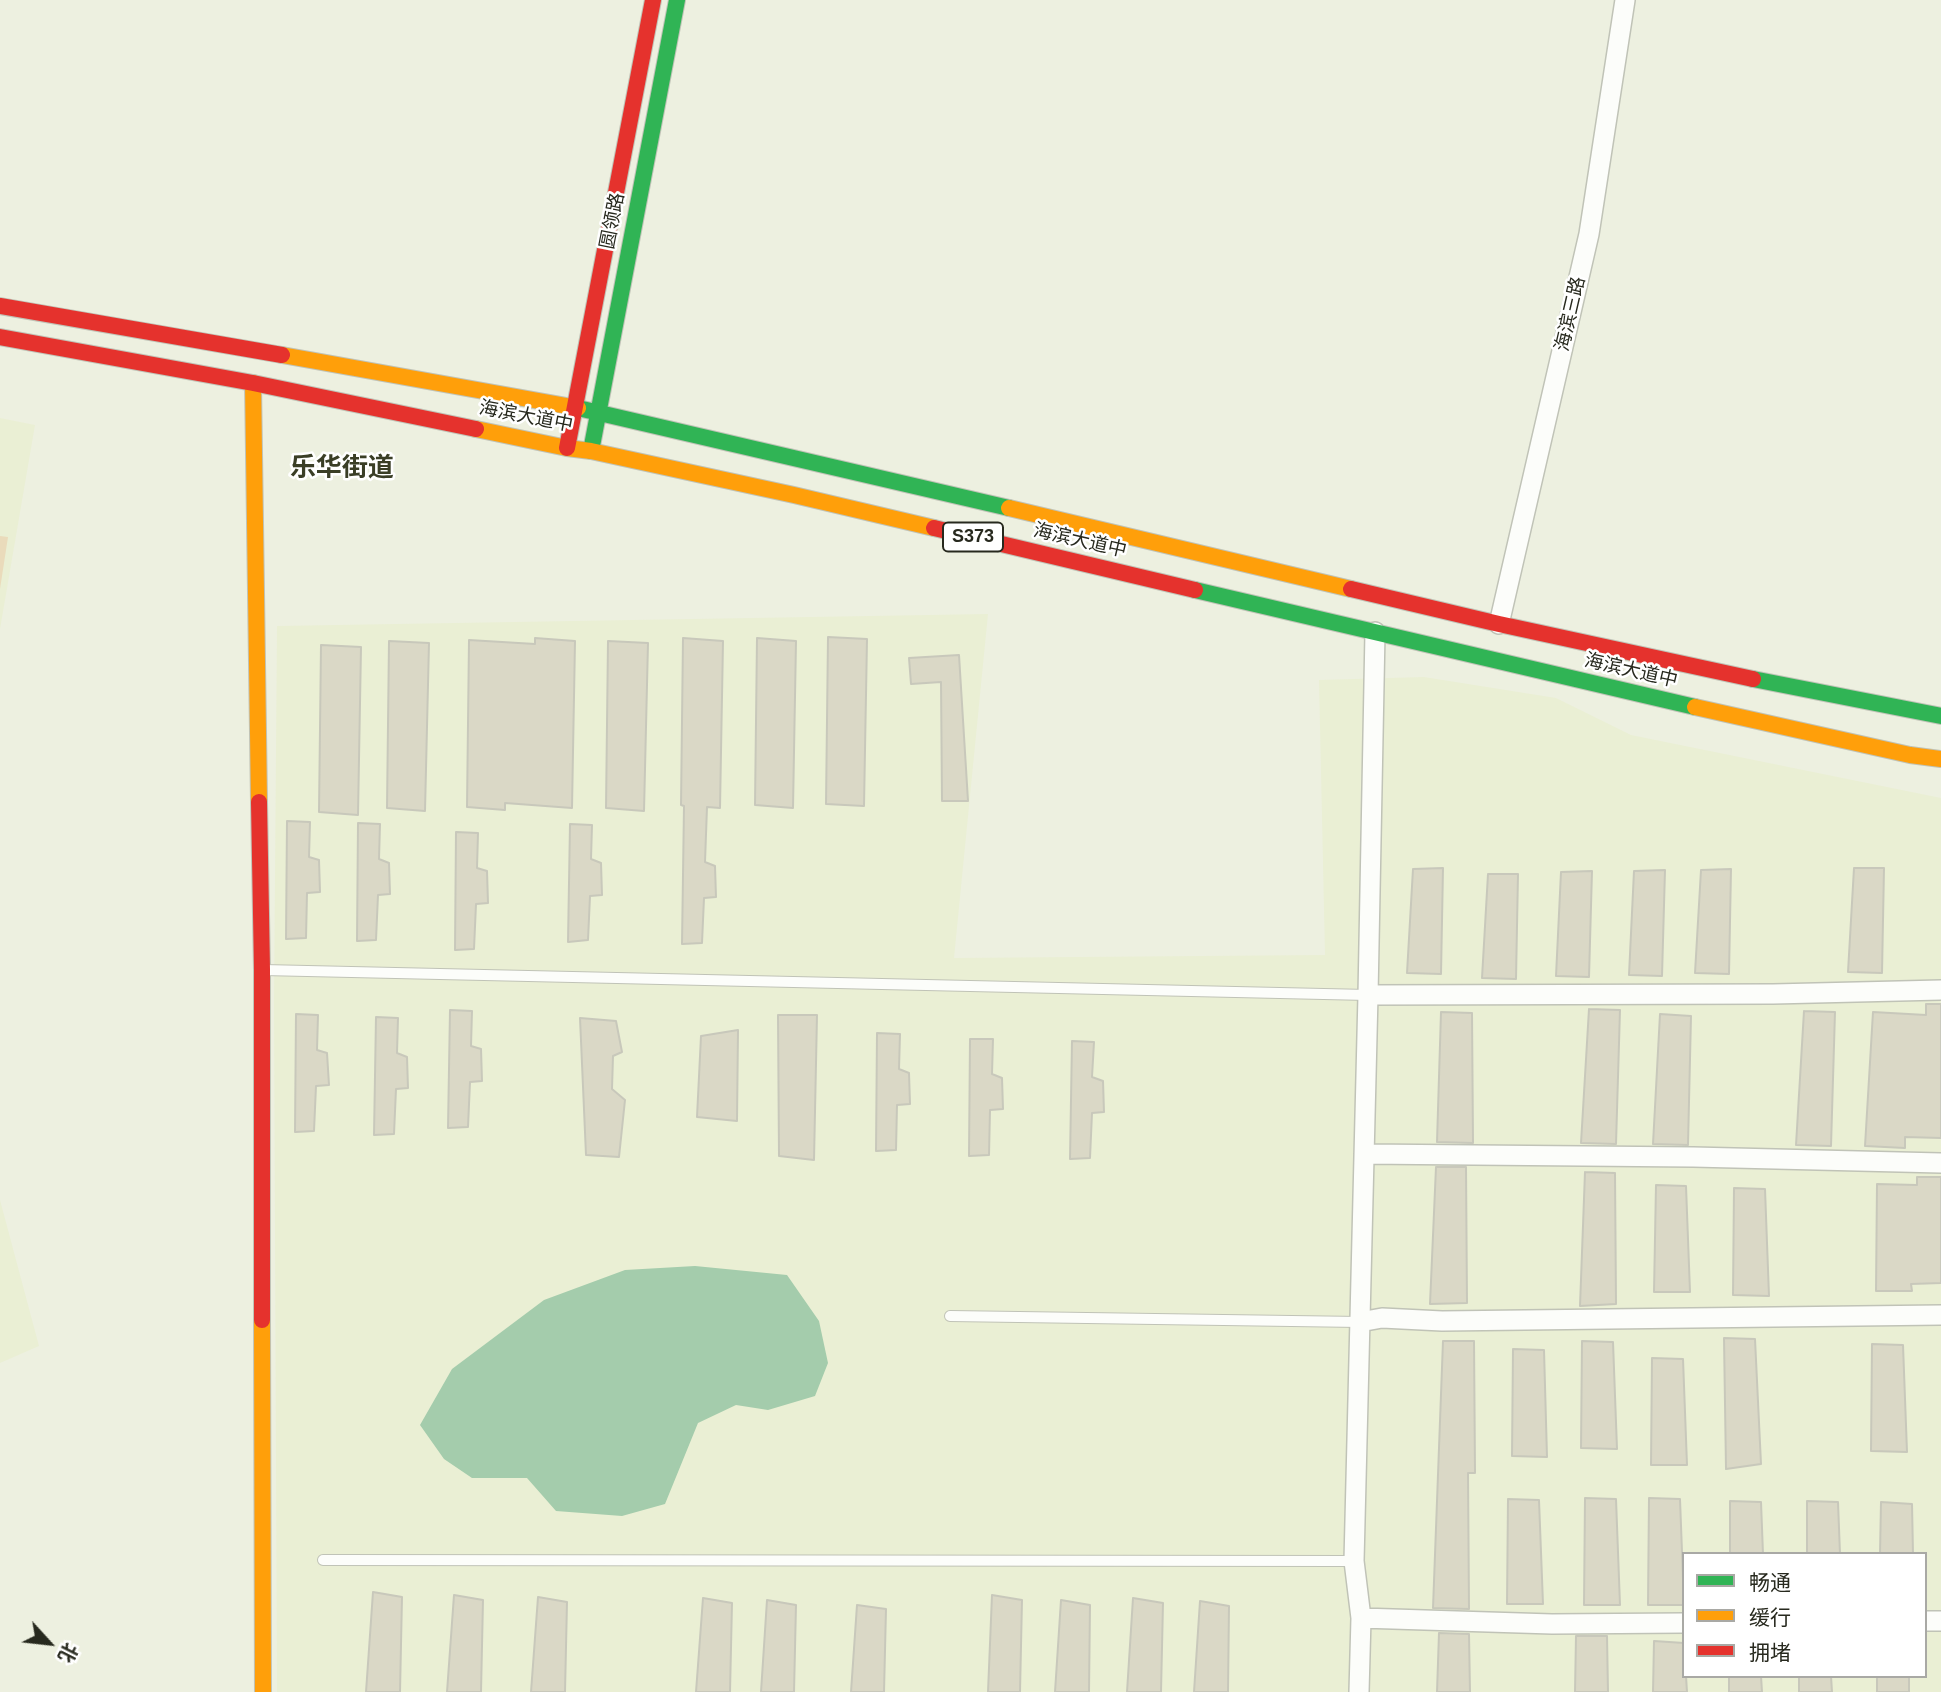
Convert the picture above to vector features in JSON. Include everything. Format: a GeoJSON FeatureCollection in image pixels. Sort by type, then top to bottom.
{"type":"FeatureCollection","features":[{"type":"Feature","properties":{"kind":"main road","name":"圆领路"},"geometry":{"type":"LineString","coordinates":[[568,448],[653,0]]}},
{"type":"Feature","properties":{"kind":"main road","name":"圆领路"},"geometry":{"type":"LineString","coordinates":[[591,451],[677,0]]}},
{"type":"Feature","properties":{"kind":"main road","name":"海滨大道中"},"geometry":{"type":"LineString","coordinates":[[0,306],[598,411],[1499,624],[1813,692],[1941,716]]}},
{"type":"Feature","properties":{"kind":"main road","name":"海滨大道中"},"geometry":{"type":"LineString","coordinates":[[0,337],[253,383],[794,495],[1591,684],[1910,755],[1941,759]]}},
{"type":"Feature","properties":{"kind":"main road"},"geometry":{"type":"LineString","coordinates":[[253,383],[262,970],[263,1692]]}},
{"type":"Feature","properties":{"kind":"street","name":"海滨三路"},"geometry":{"type":"LineString","coordinates":[[1499,624],[1589,234],[1625,0]]}},
{"type":"Feature","properties":{"kind":"street"},"geometry":{"type":"LineString","coordinates":[[1359,1692],[1361,1618],[1354,1561],[1376,632]]}},
{"type":"Feature","properties":{"kind":"street"},"geometry":{"type":"LineString","coordinates":[[1368,995],[1773,994],[1941,990]]}},
{"type":"Feature","properties":{"kind":"street"},"geometry":{"type":"LineString","coordinates":[[1364,1154],[1693,1157],[1941,1163]]}},
{"type":"Feature","properties":{"kind":"street"},"geometry":{"type":"LineString","coordinates":[[1360,1322],[1381,1318],[1442,1321],[1941,1315]]}},
{"type":"Feature","properties":{"kind":"street"},"geometry":{"type":"LineString","coordinates":[[1361,1618],[1552,1624],[1682,1623]]}},
{"type":"Feature","properties":{"kind":"lane"},"geometry":{"type":"LineString","coordinates":[[262,970],[1368,995]]}},
{"type":"Feature","properties":{"kind":"lane"},"geometry":{"type":"LineString","coordinates":[[950,1315],[1360,1322]]}},
{"type":"Feature","properties":{"kind":"lane"},"geometry":{"type":"LineString","coordinates":[[323,1560],[1354,1561]]}},
{"type":"Feature","properties":{"kind":"shaded area"},"geometry":{"type":"Polygon","coordinates":[[[0,418],[35,425],[0,629],[0,418]]]}},
{"type":"Feature","properties":{"kind":"shaded area"},"geometry":{"type":"Polygon","coordinates":[[[0,536],[8,537],[0,589],[0,536]]]}},
{"type":"Feature","properties":{"kind":"shaded area"},"geometry":{"type":"Polygon","coordinates":[[[988,614],[954,958],[1325,955],[1319,680],[1424,677],[1556,698],[1631,735],[1941,798],[1941,1692],[277,1692],[274,1003],[277,626],[988,614]]]}},
{"type":"Feature","properties":{"kind":"shaded area"},"geometry":{"type":"Polygon","coordinates":[[[0,1200],[39,1346],[0,1363],[0,1200]]]}},
{"type":"Feature","properties":{"kind":"shaded area"},"geometry":{"type":"Polygon","coordinates":[[[695,1266],[787,1275],[819,1321],[828,1363],[815,1396],[768,1410],[736,1405],[698,1423],[665,1504],[622,1516],[556,1511],[527,1478],[472,1478],[444,1459],[420,1425],[452,1369],[544,1300],[625,1270],[695,1266]]]}},
{"type":"Feature","properties":{"kind":"building"},"geometry":{"type":"Polygon","coordinates":[[[828,637],[867,639],[864,806],[826,804],[828,637]]]}},
{"type":"Feature","properties":{"kind":"building"},"geometry":{"type":"Polygon","coordinates":[[[535,638],[575,641],[572,808],[505,803],[505,810],[467,807],[469,640],[535,644],[535,638]]]}},
{"type":"Feature","properties":{"kind":"building"},"geometry":{"type":"Polygon","coordinates":[[[683,638],[723,641],[720,808],[707,807],[705,862],[715,866],[716,897],[704,898],[702,943],[682,944],[684,806],[681,805],[683,638]]]}},
{"type":"Feature","properties":{"kind":"building"},"geometry":{"type":"Polygon","coordinates":[[[757,638],[796,641],[793,808],[755,805],[757,638]]]}},
{"type":"Feature","properties":{"kind":"building"},"geometry":{"type":"Polygon","coordinates":[[[389,641],[429,643],[425,811],[387,808],[389,641]]]}},
{"type":"Feature","properties":{"kind":"building"},"geometry":{"type":"Polygon","coordinates":[[[608,641],[648,643],[644,811],[606,808],[608,641]]]}},
{"type":"Feature","properties":{"kind":"building"},"geometry":{"type":"Polygon","coordinates":[[[321,645],[361,647],[358,815],[319,812],[321,645]]]}},
{"type":"Feature","properties":{"kind":"building"},"geometry":{"type":"Polygon","coordinates":[[[959,655],[968,801],[942,801],[941,682],[911,684],[909,658],[959,655]]]}},
{"type":"Feature","properties":{"kind":"building"},"geometry":{"type":"Polygon","coordinates":[[[287,821],[310,822],[309,857],[319,860],[320,892],[307,893],[306,938],[286,939],[287,821]]]}},
{"type":"Feature","properties":{"kind":"building"},"geometry":{"type":"Polygon","coordinates":[[[358,823],[380,824],[379,859],[389,863],[390,894],[378,895],[376,940],[357,941],[358,823]]]}},
{"type":"Feature","properties":{"kind":"building"},"geometry":{"type":"Polygon","coordinates":[[[570,824],[592,825],[591,859],[601,863],[602,895],[590,896],[588,940],[568,942],[570,824]]]}},
{"type":"Feature","properties":{"kind":"building"},"geometry":{"type":"Polygon","coordinates":[[[456,832],[478,833],[477,868],[487,871],[488,903],[476,904],[474,949],[455,950],[456,832]]]}},
{"type":"Feature","properties":{"kind":"building"},"geometry":{"type":"Polygon","coordinates":[[[1443,868],[1441,974],[1407,973],[1413,869],[1443,868]]]}},
{"type":"Feature","properties":{"kind":"building"},"geometry":{"type":"Polygon","coordinates":[[[1854,868],[1884,868],[1882,973],[1848,972],[1854,868]]]}},
{"type":"Feature","properties":{"kind":"building"},"geometry":{"type":"Polygon","coordinates":[[[1731,869],[1729,974],[1695,973],[1701,870],[1731,869]]]}},
{"type":"Feature","properties":{"kind":"building"},"geometry":{"type":"Polygon","coordinates":[[[1665,870],[1662,976],[1629,975],[1634,871],[1665,870]]]}},
{"type":"Feature","properties":{"kind":"building"},"geometry":{"type":"Polygon","coordinates":[[[1592,871],[1589,977],[1556,976],[1561,872],[1592,871]]]}},
{"type":"Feature","properties":{"kind":"building"},"geometry":{"type":"Polygon","coordinates":[[[1488,874],[1518,874],[1516,979],[1482,978],[1488,874]]]}},
{"type":"Feature","properties":{"kind":"building"},"geometry":{"type":"Polygon","coordinates":[[[1926,1004],[1941,1004],[1941,1138],[1905,1137],[1905,1148],[1865,1146],[1873,1012],[1926,1015],[1926,1004]]]}},
{"type":"Feature","properties":{"kind":"building"},"geometry":{"type":"Polygon","coordinates":[[[1589,1009],[1620,1010],[1616,1144],[1581,1143],[1589,1009]]]}},
{"type":"Feature","properties":{"kind":"building"},"geometry":{"type":"Polygon","coordinates":[[[450,1010],[472,1011],[471,1046],[481,1049],[482,1081],[470,1082],[468,1127],[448,1128],[450,1010]]]}},
{"type":"Feature","properties":{"kind":"building"},"geometry":{"type":"Polygon","coordinates":[[[1804,1011],[1835,1012],[1831,1146],[1796,1145],[1804,1011]]]}},
{"type":"Feature","properties":{"kind":"building"},"geometry":{"type":"Polygon","coordinates":[[[1441,1012],[1472,1013],[1473,1143],[1437,1142],[1441,1012]]]}},
{"type":"Feature","properties":{"kind":"building"},"geometry":{"type":"Polygon","coordinates":[[[296,1014],[318,1015],[317,1050],[327,1053],[329,1085],[316,1086],[314,1131],[295,1132],[296,1014]]]}},
{"type":"Feature","properties":{"kind":"building"},"geometry":{"type":"Polygon","coordinates":[[[1660,1014],[1691,1016],[1688,1145],[1653,1144],[1660,1014]]]}},
{"type":"Feature","properties":{"kind":"building"},"geometry":{"type":"Polygon","coordinates":[[[778,1015],[817,1015],[814,1160],[779,1156],[778,1015]]]}},
{"type":"Feature","properties":{"kind":"building"},"geometry":{"type":"Polygon","coordinates":[[[376,1017],[398,1018],[397,1053],[407,1057],[408,1088],[396,1089],[394,1134],[374,1135],[376,1017]]]}},
{"type":"Feature","properties":{"kind":"building"},"geometry":{"type":"Polygon","coordinates":[[[580,1018],[616,1021],[622,1052],[613,1056],[612,1089],[625,1100],[619,1157],[586,1155],[580,1018]]]}},
{"type":"Feature","properties":{"kind":"building"},"geometry":{"type":"Polygon","coordinates":[[[738,1030],[737,1121],[697,1117],[701,1036],[738,1030]]]}},
{"type":"Feature","properties":{"kind":"building"},"geometry":{"type":"Polygon","coordinates":[[[877,1033],[900,1034],[899,1069],[909,1073],[910,1104],[897,1105],[896,1150],[876,1151],[877,1033]]]}},
{"type":"Feature","properties":{"kind":"building"},"geometry":{"type":"Polygon","coordinates":[[[970,1039],[993,1039],[992,1074],[1002,1078],[1003,1109],[990,1110],[989,1155],[969,1156],[970,1039]]]}},
{"type":"Feature","properties":{"kind":"building"},"geometry":{"type":"Polygon","coordinates":[[[1072,1041],[1094,1042],[1092,1077],[1103,1081],[1104,1112],[1092,1113],[1090,1158],[1070,1159],[1072,1041]]]}},
{"type":"Feature","properties":{"kind":"building"},"geometry":{"type":"Polygon","coordinates":[[[1436,1167],[1466,1167],[1467,1303],[1430,1304],[1436,1167]]]}},
{"type":"Feature","properties":{"kind":"building"},"geometry":{"type":"Polygon","coordinates":[[[1585,1172],[1615,1173],[1616,1304],[1580,1306],[1585,1172]]]}},
{"type":"Feature","properties":{"kind":"building"},"geometry":{"type":"Polygon","coordinates":[[[1917,1177],[1941,1177],[1941,1283],[1911,1284],[1912,1291],[1876,1291],[1877,1184],[1917,1185],[1917,1177]]]}},
{"type":"Feature","properties":{"kind":"building"},"geometry":{"type":"Polygon","coordinates":[[[1656,1185],[1686,1186],[1690,1292],[1654,1292],[1656,1185]]]}},
{"type":"Feature","properties":{"kind":"building"},"geometry":{"type":"Polygon","coordinates":[[[1734,1188],[1765,1189],[1769,1296],[1733,1295],[1734,1188]]]}},
{"type":"Feature","properties":{"kind":"building"},"geometry":{"type":"Polygon","coordinates":[[[1724,1338],[1755,1339],[1761,1464],[1726,1469],[1724,1338]]]}},
{"type":"Feature","properties":{"kind":"building"},"geometry":{"type":"Polygon","coordinates":[[[1443,1341],[1474,1341],[1475,1473],[1468,1473],[1469,1609],[1433,1608],[1443,1341]]]}},
{"type":"Feature","properties":{"kind":"building"},"geometry":{"type":"Polygon","coordinates":[[[1582,1341],[1613,1342],[1617,1449],[1581,1448],[1582,1341]]]}},
{"type":"Feature","properties":{"kind":"building"},"geometry":{"type":"Polygon","coordinates":[[[1872,1344],[1903,1345],[1907,1452],[1871,1451],[1872,1344]]]}},
{"type":"Feature","properties":{"kind":"building"},"geometry":{"type":"Polygon","coordinates":[[[1513,1349],[1544,1350],[1547,1457],[1512,1456],[1513,1349]]]}},
{"type":"Feature","properties":{"kind":"building"},"geometry":{"type":"Polygon","coordinates":[[[1652,1358],[1683,1359],[1687,1465],[1651,1465],[1652,1358]]]}},
{"type":"Feature","properties":{"kind":"building"},"geometry":{"type":"Polygon","coordinates":[[[1585,1498],[1616,1499],[1620,1605],[1584,1605],[1585,1498]]]}},
{"type":"Feature","properties":{"kind":"building"},"geometry":{"type":"Polygon","coordinates":[[[1649,1498],[1680,1499],[1682,1605],[1648,1605],[1649,1498]]]}},
{"type":"Feature","properties":{"kind":"building"},"geometry":{"type":"Polygon","coordinates":[[[1508,1499],[1539,1500],[1543,1604],[1507,1604],[1508,1499]]]}},
{"type":"Feature","properties":{"kind":"building"},"geometry":{"type":"Polygon","coordinates":[[[1730,1501],[1761,1502],[1763,1552],[1730,1552],[1730,1501]]]}},
{"type":"Feature","properties":{"kind":"building"},"geometry":{"type":"Polygon","coordinates":[[[1807,1501],[1838,1502],[1840,1552],[1807,1552],[1807,1501]]]}},
{"type":"Feature","properties":{"kind":"building"},"geometry":{"type":"Polygon","coordinates":[[[1881,1502],[1912,1504],[1913,1552],[1880,1552],[1881,1502]]]}},
{"type":"Feature","properties":{"kind":"building"},"geometry":{"type":"Polygon","coordinates":[[[373,1592],[402,1597],[400,1692],[366,1692],[373,1592]]]}},
{"type":"Feature","properties":{"kind":"building"},"geometry":{"type":"Polygon","coordinates":[[[454,1595],[483,1600],[481,1692],[447,1692],[454,1595]]]}},
{"type":"Feature","properties":{"kind":"building"},"geometry":{"type":"Polygon","coordinates":[[[992,1595],[1022,1600],[1020,1692],[988,1692],[992,1595]]]}},
{"type":"Feature","properties":{"kind":"building"},"geometry":{"type":"Polygon","coordinates":[[[538,1597],[567,1602],[565,1692],[531,1692],[538,1597]]]}},
{"type":"Feature","properties":{"kind":"building"},"geometry":{"type":"Polygon","coordinates":[[[703,1598],[732,1603],[730,1692],[696,1692],[703,1598]]]}},
{"type":"Feature","properties":{"kind":"building"},"geometry":{"type":"Polygon","coordinates":[[[1133,1598],[1163,1603],[1161,1692],[1127,1692],[1133,1598]]]}},
{"type":"Feature","properties":{"kind":"building"},"geometry":{"type":"Polygon","coordinates":[[[767,1600],[796,1605],[794,1692],[761,1692],[767,1600]]]}},
{"type":"Feature","properties":{"kind":"building"},"geometry":{"type":"Polygon","coordinates":[[[1061,1600],[1090,1605],[1089,1692],[1055,1692],[1061,1600]]]}},
{"type":"Feature","properties":{"kind":"building"},"geometry":{"type":"Polygon","coordinates":[[[1200,1601],[1229,1606],[1228,1692],[1194,1692],[1200,1601]]]}},
{"type":"Feature","properties":{"kind":"building"},"geometry":{"type":"Polygon","coordinates":[[[857,1605],[886,1609],[884,1692],[851,1692],[857,1605]]]}},
{"type":"Feature","properties":{"kind":"building"},"geometry":{"type":"Polygon","coordinates":[[[1439,1633],[1469,1634],[1470,1692],[1437,1692],[1439,1633]]]}},
{"type":"Feature","properties":{"kind":"building"},"geometry":{"type":"Polygon","coordinates":[[[1576,1636],[1607,1636],[1608,1692],[1575,1692],[1576,1636]]]}},
{"type":"Feature","properties":{"kind":"building"},"geometry":{"type":"Polygon","coordinates":[[[1654,1641],[1682,1643],[1682,1678],[1686,1678],[1687,1692],[1653,1692],[1654,1641]]]}},
{"type":"Feature","properties":{"kind":"building"},"geometry":{"type":"Polygon","coordinates":[[[1729,1678],[1761,1678],[1762,1692],[1729,1692],[1729,1678]]]}},
{"type":"Feature","properties":{"kind":"building"},"geometry":{"type":"Polygon","coordinates":[[[1799,1678],[1831,1678],[1832,1692],[1799,1692],[1799,1678]]]}},
{"type":"Feature","properties":{"kind":"building"},"geometry":{"type":"Polygon","coordinates":[[[1877,1678],[1909,1678],[1909,1692],[1877,1692],[1877,1678]]]}},
{"type":"Feature","properties":{"kind":"traffic: fast"},"geometry":{"type":"LineString","coordinates":[[591,451],[677,0]]}},
{"type":"Feature","properties":{"kind":"traffic: fast"},"geometry":{"type":"LineString","coordinates":[[578,408],[1009,508]]}},
{"type":"Feature","properties":{"kind":"traffic: fast"},"geometry":{"type":"LineString","coordinates":[[1195,590],[1695,707]]}},
{"type":"Feature","properties":{"kind":"traffic: fast"},"geometry":{"type":"LineString","coordinates":[[1753,679],[1941,716]]}},
{"type":"Feature","properties":{"kind":"traffic: slow"},"geometry":{"type":"LineString","coordinates":[[282,355],[578,408]]}},
{"type":"Feature","properties":{"kind":"traffic: slow"},"geometry":{"type":"LineString","coordinates":[[253,383],[259,802]]}},
{"type":"Feature","properties":{"kind":"traffic: slow"},"geometry":{"type":"LineString","coordinates":[[476,429],[591,451],[934,528]]}},
{"type":"Feature","properties":{"kind":"traffic: slow"},"geometry":{"type":"LineString","coordinates":[[1009,508],[1351,589]]}},
{"type":"Feature","properties":{"kind":"traffic: slow"},"geometry":{"type":"LineString","coordinates":[[1695,707],[1910,755],[1941,759]]}},
{"type":"Feature","properties":{"kind":"traffic: slow"},"geometry":{"type":"LineString","coordinates":[[262,1320],[263,1692]]}},
{"type":"Feature","properties":{"kind":"traffic: jam"},"geometry":{"type":"LineString","coordinates":[[567,448],[653,0]]}},
{"type":"Feature","properties":{"kind":"traffic: jam"},"geometry":{"type":"LineString","coordinates":[[0,306],[282,355]]}},
{"type":"Feature","properties":{"kind":"traffic: jam"},"geometry":{"type":"LineString","coordinates":[[0,337],[253,383],[476,429]]}},
{"type":"Feature","properties":{"kind":"traffic: jam"},"geometry":{"type":"LineString","coordinates":[[934,528],[1195,590]]}},
{"type":"Feature","properties":{"kind":"traffic: jam"},"geometry":{"type":"LineString","coordinates":[[1351,589],[1753,679]]}},
{"type":"Feature","properties":{"kind":"traffic: jam"},"geometry":{"type":"LineString","coordinates":[[259,802],[262,1320]]}},
{"type":"Feature","properties":{"kind":"district","name":"乐华街道"},"geometry":{"type":"Point","coordinates":[342,469]}}]}
